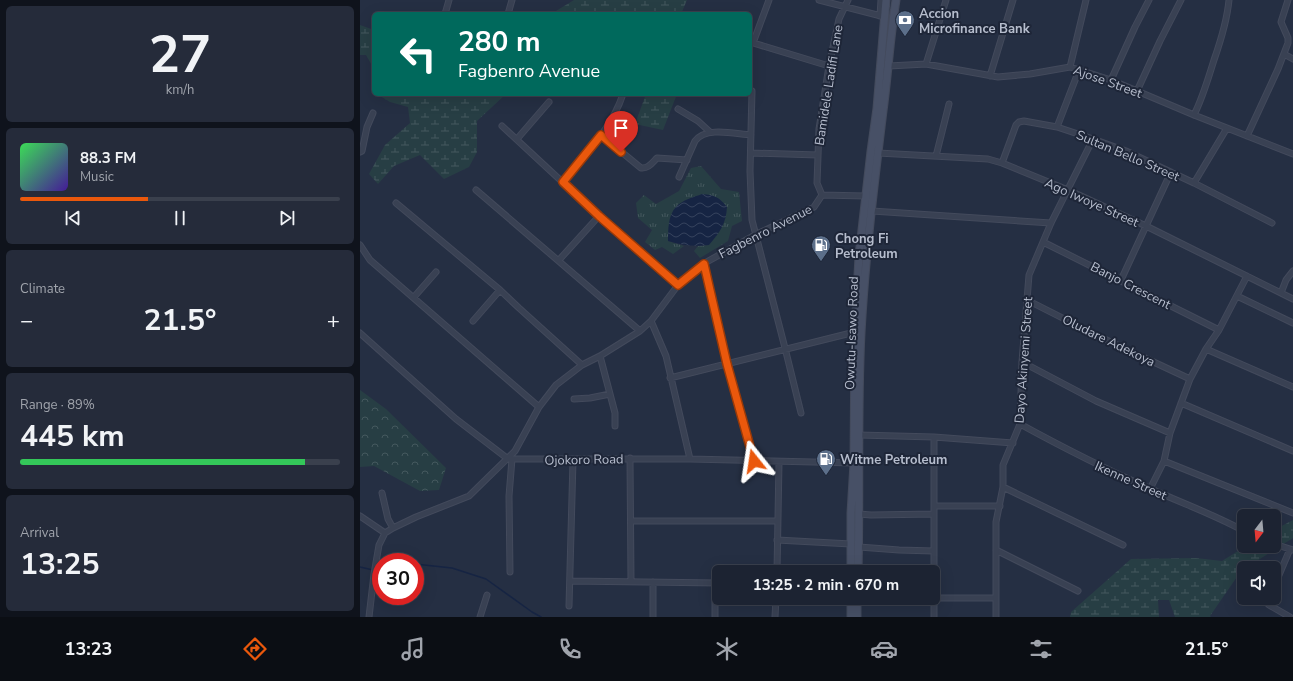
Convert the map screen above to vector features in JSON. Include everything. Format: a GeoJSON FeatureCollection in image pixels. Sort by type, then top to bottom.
{"type":"FeatureCollection","features":[{"type":"Feature","properties":{"kind":"street"},"geometry":{"type":"LineString","coordinates":[[446,12],[449,0]]}},
{"type":"Feature","properties":{"kind":"street"},"geometry":{"type":"LineString","coordinates":[[509,12],[512,0]]}},
{"type":"Feature","properties":{"kind":"street"},"geometry":{"type":"LineString","coordinates":[[769,0],[752,43],[829,66]]}},
{"type":"Feature","properties":{"kind":"street"},"geometry":{"type":"LineString","coordinates":[[820,0],[882,16],[881,0]]}},
{"type":"Feature","properties":{"kind":"street","name":"Bamidele Ladifi Lane"},"geometry":{"type":"LineString","coordinates":[[822,195],[817,184],[819,129],[829,66],[839,19],[848,0]]}},
{"type":"Feature","properties":{"kind":"street","name":"Owutu-Isawo Road"},"geometry":{"type":"LineString","coordinates":[[851,565],[851,514],[854,463],[855,332],[859,256],[865,196],[877,108],[882,16],[886,0]]}},
{"type":"Feature","properties":{"kind":"street","name":"Owutu-Isawo Road"},"geometry":{"type":"LineString","coordinates":[[858,565],[861,334],[864,281],[896,0]]}},
{"type":"Feature","properties":{"kind":"street"},"geometry":{"type":"LineString","coordinates":[[926,64],[946,0]]}},
{"type":"Feature","properties":{"kind":"street"},"geometry":{"type":"LineString","coordinates":[[990,76],[1013,0]]}},
{"type":"Feature","properties":{"kind":"street"},"geometry":{"type":"LineString","coordinates":[[1070,67],[1086,0]]}},
{"type":"Feature","properties":{"kind":"street"},"geometry":{"type":"LineString","coordinates":[[1111,80],[1149,0]]}},
{"type":"Feature","properties":{"kind":"street"},"geometry":{"type":"LineString","coordinates":[[1137,91],[1181,0]]}},
{"type":"Feature","properties":{"kind":"street"},"geometry":{"type":"LineString","coordinates":[[1194,115],[1203,94],[1221,38],[1227,16],[1229,0]]}},
{"type":"Feature","properties":{"kind":"street"},"geometry":{"type":"LineString","coordinates":[[1247,136],[1288,43],[1288,38],[1281,22],[1288,0]]}},
{"type":"Feature","properties":{"kind":"street"},"geometry":{"type":"LineString","coordinates":[[1284,54],[1293,59]]}},
{"type":"Feature","properties":{"kind":"street","name":"Ajose Street"},"geometry":{"type":"LineString","coordinates":[[889,66],[926,64],[990,76],[1005,77],[1070,67],[1111,80],[1247,136],[1292,151]]}},
{"type":"Feature","properties":{"kind":"street"},"geometry":{"type":"LineString","coordinates":[[1058,127],[1078,70]]}},
{"type":"Feature","properties":{"kind":"street"},"geometry":{"type":"LineString","coordinates":[[563,182],[601,135],[618,110],[623,96]]}},
{"type":"Feature","properties":{"kind":"street"},"geometry":{"type":"LineString","coordinates":[[752,96],[751,212],[755,234],[801,413]]}},
{"type":"Feature","properties":{"kind":"street"},"geometry":{"type":"LineString","coordinates":[[517,139],[549,102]]}},
{"type":"Feature","properties":{"kind":"street"},"geometry":{"type":"LineString","coordinates":[[936,156],[949,104]]}},
{"type":"Feature","properties":{"kind":"street"},"geometry":{"type":"LineString","coordinates":[[678,109],[698,121],[710,132]]}},
{"type":"Feature","properties":{"kind":"street"},"geometry":{"type":"LineString","coordinates":[[360,152],[364,146],[367,127],[373,113]]}},
{"type":"Feature","properties":{"kind":"street","name":"Sultan Bello Street"},"geometry":{"type":"LineString","coordinates":[[1002,163],[1016,125],[1019,122],[1024,121],[1058,127],[1093,138],[1171,172],[1272,223]]}},
{"type":"Feature","properties":{"kind":"street"},"geometry":{"type":"LineString","coordinates":[[502,126],[599,216],[678,285]]}},
{"type":"Feature","properties":{"kind":"street"},"geometry":{"type":"LineString","coordinates":[[1194,183],[1227,128]]}},
{"type":"Feature","properties":{"kind":"street"},"geometry":{"type":"LineString","coordinates":[[679,177],[698,137],[710,132],[751,135]]}},
{"type":"Feature","properties":{"kind":"street"},"geometry":{"type":"LineString","coordinates":[[601,135],[641,168],[645,168],[657,158],[687,160]]}},
{"type":"Feature","properties":{"kind":"street","name":"Dayo Akinyemi Street"},"geometry":{"type":"LineString","coordinates":[[996,617],[996,522],[1003,487],[1003,465],[1020,424],[1022,362],[1029,275],[1051,224],[1093,138]]}},
{"type":"Feature","properties":{"kind":"street"},"geometry":{"type":"LineString","coordinates":[[751,153],[818,155]]}},
{"type":"Feature","properties":{"kind":"street","name":"Ago Iwoye Street"},"geometry":{"type":"LineString","coordinates":[[878,153],[988,159],[1002,163],[1068,190],[1146,226],[1293,299]]}},
{"type":"Feature","properties":{"kind":"street"},"geometry":{"type":"LineString","coordinates":[[1121,280],[1171,172]]}},
{"type":"Feature","properties":{"kind":"street"},"geometry":{"type":"LineString","coordinates":[[476,190],[640,331]]}},
{"type":"Feature","properties":{"kind":"street","name":"Fagbenro Avenue"},"geometry":{"type":"LineString","coordinates":[[385,533],[393,528],[469,496],[510,459],[539,407],[556,385],[582,365],[600,356],[640,331],[651,321],[678,285],[704,264],[755,234],[814,207],[822,195],[865,196]]}},
{"type":"Feature","properties":{"kind":"street"},"geometry":{"type":"LineString","coordinates":[[396,203],[500,290],[582,365]]}},
{"type":"Feature","properties":{"kind":"street"},"geometry":{"type":"LineString","coordinates":[[872,211],[1051,224]]}},
{"type":"Feature","properties":{"kind":"street"},"geometry":{"type":"LineString","coordinates":[[559,260],[599,216]]}},
{"type":"Feature","properties":{"kind":"street","name":"Banjo Crescent"},"geometry":{"type":"LineString","coordinates":[[1043,242],[1219,330]]}},
{"type":"Feature","properties":{"kind":"street"},"geometry":{"type":"LineString","coordinates":[[360,245],[370,260],[539,407]]}},
{"type":"Feature","properties":{"kind":"street"},"geometry":{"type":"LineString","coordinates":[[704,264],[727,364],[754,461]]}},
{"type":"Feature","properties":{"kind":"street"},"geometry":{"type":"LineString","coordinates":[[1281,293],[1286,280],[1293,271]]}},
{"type":"Feature","properties":{"kind":"street"},"geometry":{"type":"LineString","coordinates":[[414,297],[436,272]]}},
{"type":"Feature","properties":{"kind":"street"},"geometry":{"type":"LineString","coordinates":[[1150,489],[1164,461],[1170,434],[1190,378],[1206,349],[1219,330],[1247,276]]}},
{"type":"Feature","properties":{"kind":"street"},"geometry":{"type":"LineString","coordinates":[[473,321],[500,290]]}},
{"type":"Feature","properties":{"kind":"street"},"geometry":{"type":"LineString","coordinates":[[1236,296],[1293,323]]}},
{"type":"Feature","properties":{"kind":"street","name":"Oludare Adekoya"},"geometry":{"type":"LineString","coordinates":[[1027,300],[1100,337],[1190,378]]}},
{"type":"Feature","properties":{"kind":"street"},"geometry":{"type":"LineString","coordinates":[[651,321],[664,349],[690,459]]}},
{"type":"Feature","properties":{"kind":"street"},"geometry":{"type":"LineString","coordinates":[[670,378],[785,348],[855,332]]}},
{"type":"Feature","properties":{"kind":"street"},"geometry":{"type":"LineString","coordinates":[[360,333],[456,419],[510,459],[510,572]]}},
{"type":"Feature","properties":{"kind":"street"},"geometry":{"type":"LineString","coordinates":[[1206,349],[1293,387]]}},
{"type":"Feature","properties":{"kind":"street"},"geometry":{"type":"LineString","coordinates":[[600,356],[615,413],[615,426]]}},
{"type":"Feature","properties":{"kind":"street"},"geometry":{"type":"LineString","coordinates":[[1022,362],[1096,400],[1170,434]]}},
{"type":"Feature","properties":{"kind":"street"},"geometry":{"type":"LineString","coordinates":[[574,398],[590,398],[610,394]]}},
{"type":"Feature","properties":{"kind":"street"},"geometry":{"type":"LineString","coordinates":[[1181,403],[1293,451]]}},
{"type":"Feature","properties":{"kind":"street","name":"Ikenne Street"},"geometry":{"type":"LineString","coordinates":[[1020,424],[1082,458],[1150,489],[1202,510],[1237,528]]}},
{"type":"Feature","properties":{"kind":"street"},"geometry":{"type":"LineString","coordinates":[[859,435],[934,437],[1013,442]]}},
{"type":"Feature","properties":{"kind":"street"},"geometry":{"type":"LineString","coordinates":[[934,437],[934,565]]}},
{"type":"Feature","properties":{"kind":"street"},"geometry":{"type":"LineString","coordinates":[[630,458],[631,582]]}},
{"type":"Feature","properties":{"kind":"street","name":"Ojokoro Road"},"geometry":{"type":"LineString","coordinates":[[510,459],[572,460],[630,458],[854,463]]}},
{"type":"Feature","properties":{"kind":"street"},"geometry":{"type":"LineString","coordinates":[[569,606],[572,460]]}},
{"type":"Feature","properties":{"kind":"street"},"geometry":{"type":"LineString","coordinates":[[1164,461],[1293,512]]}},
{"type":"Feature","properties":{"kind":"street"},"geometry":{"type":"LineString","coordinates":[[776,565],[779,462]]}},
{"type":"Feature","properties":{"kind":"street"},"geometry":{"type":"LineString","coordinates":[[1003,487],[1123,545]]}},
{"type":"Feature","properties":{"kind":"street"},"geometry":{"type":"LineString","coordinates":[[382,494],[388,519],[393,528]]}},
{"type":"Feature","properties":{"kind":"street"},"geometry":{"type":"LineString","coordinates":[[934,506],[1000,506]]}},
{"type":"Feature","properties":{"kind":"street"},"geometry":{"type":"LineString","coordinates":[[859,514],[934,514]]}},
{"type":"Feature","properties":{"kind":"street"},"geometry":{"type":"LineString","coordinates":[[360,516],[385,533],[379,545],[374,574],[370,617]]}},
{"type":"Feature","properties":{"kind":"street"},"geometry":{"type":"LineString","coordinates":[[631,521],[777,521]]}},
{"type":"Feature","properties":{"kind":"street"},"geometry":{"type":"LineString","coordinates":[[777,540],[851,544]]}},
{"type":"Feature","properties":{"kind":"street"},"geometry":{"type":"LineString","coordinates":[[1281,546],[1291,550],[1281,572]]}},
{"type":"Feature","properties":{"kind":"street"},"geometry":{"type":"LineString","coordinates":[[859,547],[934,552]]}},
{"type":"Feature","properties":{"kind":"street"},"geometry":{"type":"LineString","coordinates":[[996,550],[1078,591]]}},
{"type":"Feature","properties":{"kind":"street"},"geometry":{"type":"LineString","coordinates":[[570,581],[712,583]]}},
{"type":"Feature","properties":{"kind":"street"},"geometry":{"type":"LineString","coordinates":[[653,582],[653,617]]}},
{"type":"Feature","properties":{"kind":"street"},"geometry":{"type":"LineString","coordinates":[[480,617],[487,595]]}},
{"type":"Feature","properties":{"kind":"street"},"geometry":{"type":"LineString","coordinates":[[940,598],[996,598]]}},
{"type":"Feature","properties":{"kind":"street"},"geometry":{"type":"LineString","coordinates":[[715,617],[716,605]]}},
{"type":"Feature","properties":{"kind":"street"},"geometry":{"type":"LineString","coordinates":[[775,617],[776,605]]}},
{"type":"Feature","properties":{"kind":"street"},"geometry":{"type":"LineString","coordinates":[[850,617],[851,605]]}},
{"type":"Feature","properties":{"kind":"street"},"geometry":{"type":"LineString","coordinates":[[857,617],[858,605]]}},
{"type":"Feature","properties":{"kind":"street"},"geometry":{"type":"LineString","coordinates":[[934,605],[934,617]]}},
{"type":"Feature","properties":{"kind":"street"},"geometry":{"type":"LineString","coordinates":[[1269,605],[1290,617]]}},
{"type":"Feature","properties":{"kind":"green space"},"geometry":{"type":"Polygon","coordinates":[[[574,0],[687,0],[682,12],[554,12],[574,0]]]}},
{"type":"Feature","properties":{"kind":"green space"},"geometry":{"type":"Polygon","coordinates":[[[360,25],[372,29],[372,66],[366,55],[360,55],[360,25]]]}},
{"type":"Feature","properties":{"kind":"green space"},"geometry":{"type":"Polygon","coordinates":[[[380,96],[504,96],[477,121],[477,152],[469,167],[444,179],[420,155],[394,166],[378,184],[369,174],[385,145],[410,123],[408,107],[390,102],[380,96]]]}},
{"type":"Feature","properties":{"kind":"green space"},"geometry":{"type":"Polygon","coordinates":[[[645,96],[676,96],[663,130],[635,124],[645,96]]]}},
{"type":"Feature","properties":{"kind":"green space"},"geometry":{"type":"Polygon","coordinates":[[[701,166],[721,189],[739,192],[742,221],[732,226],[728,241],[700,258],[694,251],[698,246],[709,245],[668,241],[684,246],[673,254],[662,247],[655,250],[645,242],[652,230],[638,218],[636,203],[644,195],[656,204],[679,191],[691,168],[701,166]]]}},
{"type":"Feature","properties":{"kind":"green space"},"geometry":{"type":"Polygon","coordinates":[[[360,390],[386,409],[446,468],[439,490],[420,491],[374,466],[360,467],[360,390]]]}},
{"type":"Feature","properties":{"kind":"green space"},"geometry":{"type":"Polygon","coordinates":[[[1293,520],[1293,538],[1281,546],[1281,526],[1293,520]]]}},
{"type":"Feature","properties":{"kind":"green space"},"geometry":{"type":"Polygon","coordinates":[[[1237,552],[1237,553],[1269,553],[1257,561],[1237,561],[1237,577],[1210,616],[1211,617],[1175,617],[1169,600],[1158,600],[1159,617],[1070,617],[1071,612],[1131,559],[1196,558],[1222,561],[1237,552]]]}},
{"type":"Feature","properties":{"kind":"water"},"geometry":{"type":"Polygon","coordinates":[[[702,194],[716,197],[727,207],[722,228],[709,245],[698,246],[678,244],[668,241],[669,223],[673,210],[681,202],[702,194]]]}},
{"type":"Feature","properties":{"kind":"waterway"},"geometry":{"type":"LineString","coordinates":[[424,565],[452,568],[486,579],[541,617]]}},
{"type":"Feature","properties":{"kind":"waterway"},"geometry":{"type":"LineString","coordinates":[[360,567],[372,570]]}},
{"type":"Feature","properties":{"kind":"place","name":"Accion Microfinance Bank"},"geometry":{"type":"Point","coordinates":[905,37]}},
{"type":"Feature","properties":{"kind":"place","name":"Chong Fi Petroleum"},"geometry":{"type":"Point","coordinates":[821,262]}},
{"type":"Feature","properties":{"kind":"place","name":"Witme Petroleum"},"geometry":{"type":"Point","coordinates":[826,476]}},
{"type":"Feature","properties":{"kind":"route"},"geometry":{"type":"LineString","coordinates":[[621,152],[601,135],[563,182],[599,216],[678,285],[693,271],[704,264],[727,364],[754,461]]}}]}
